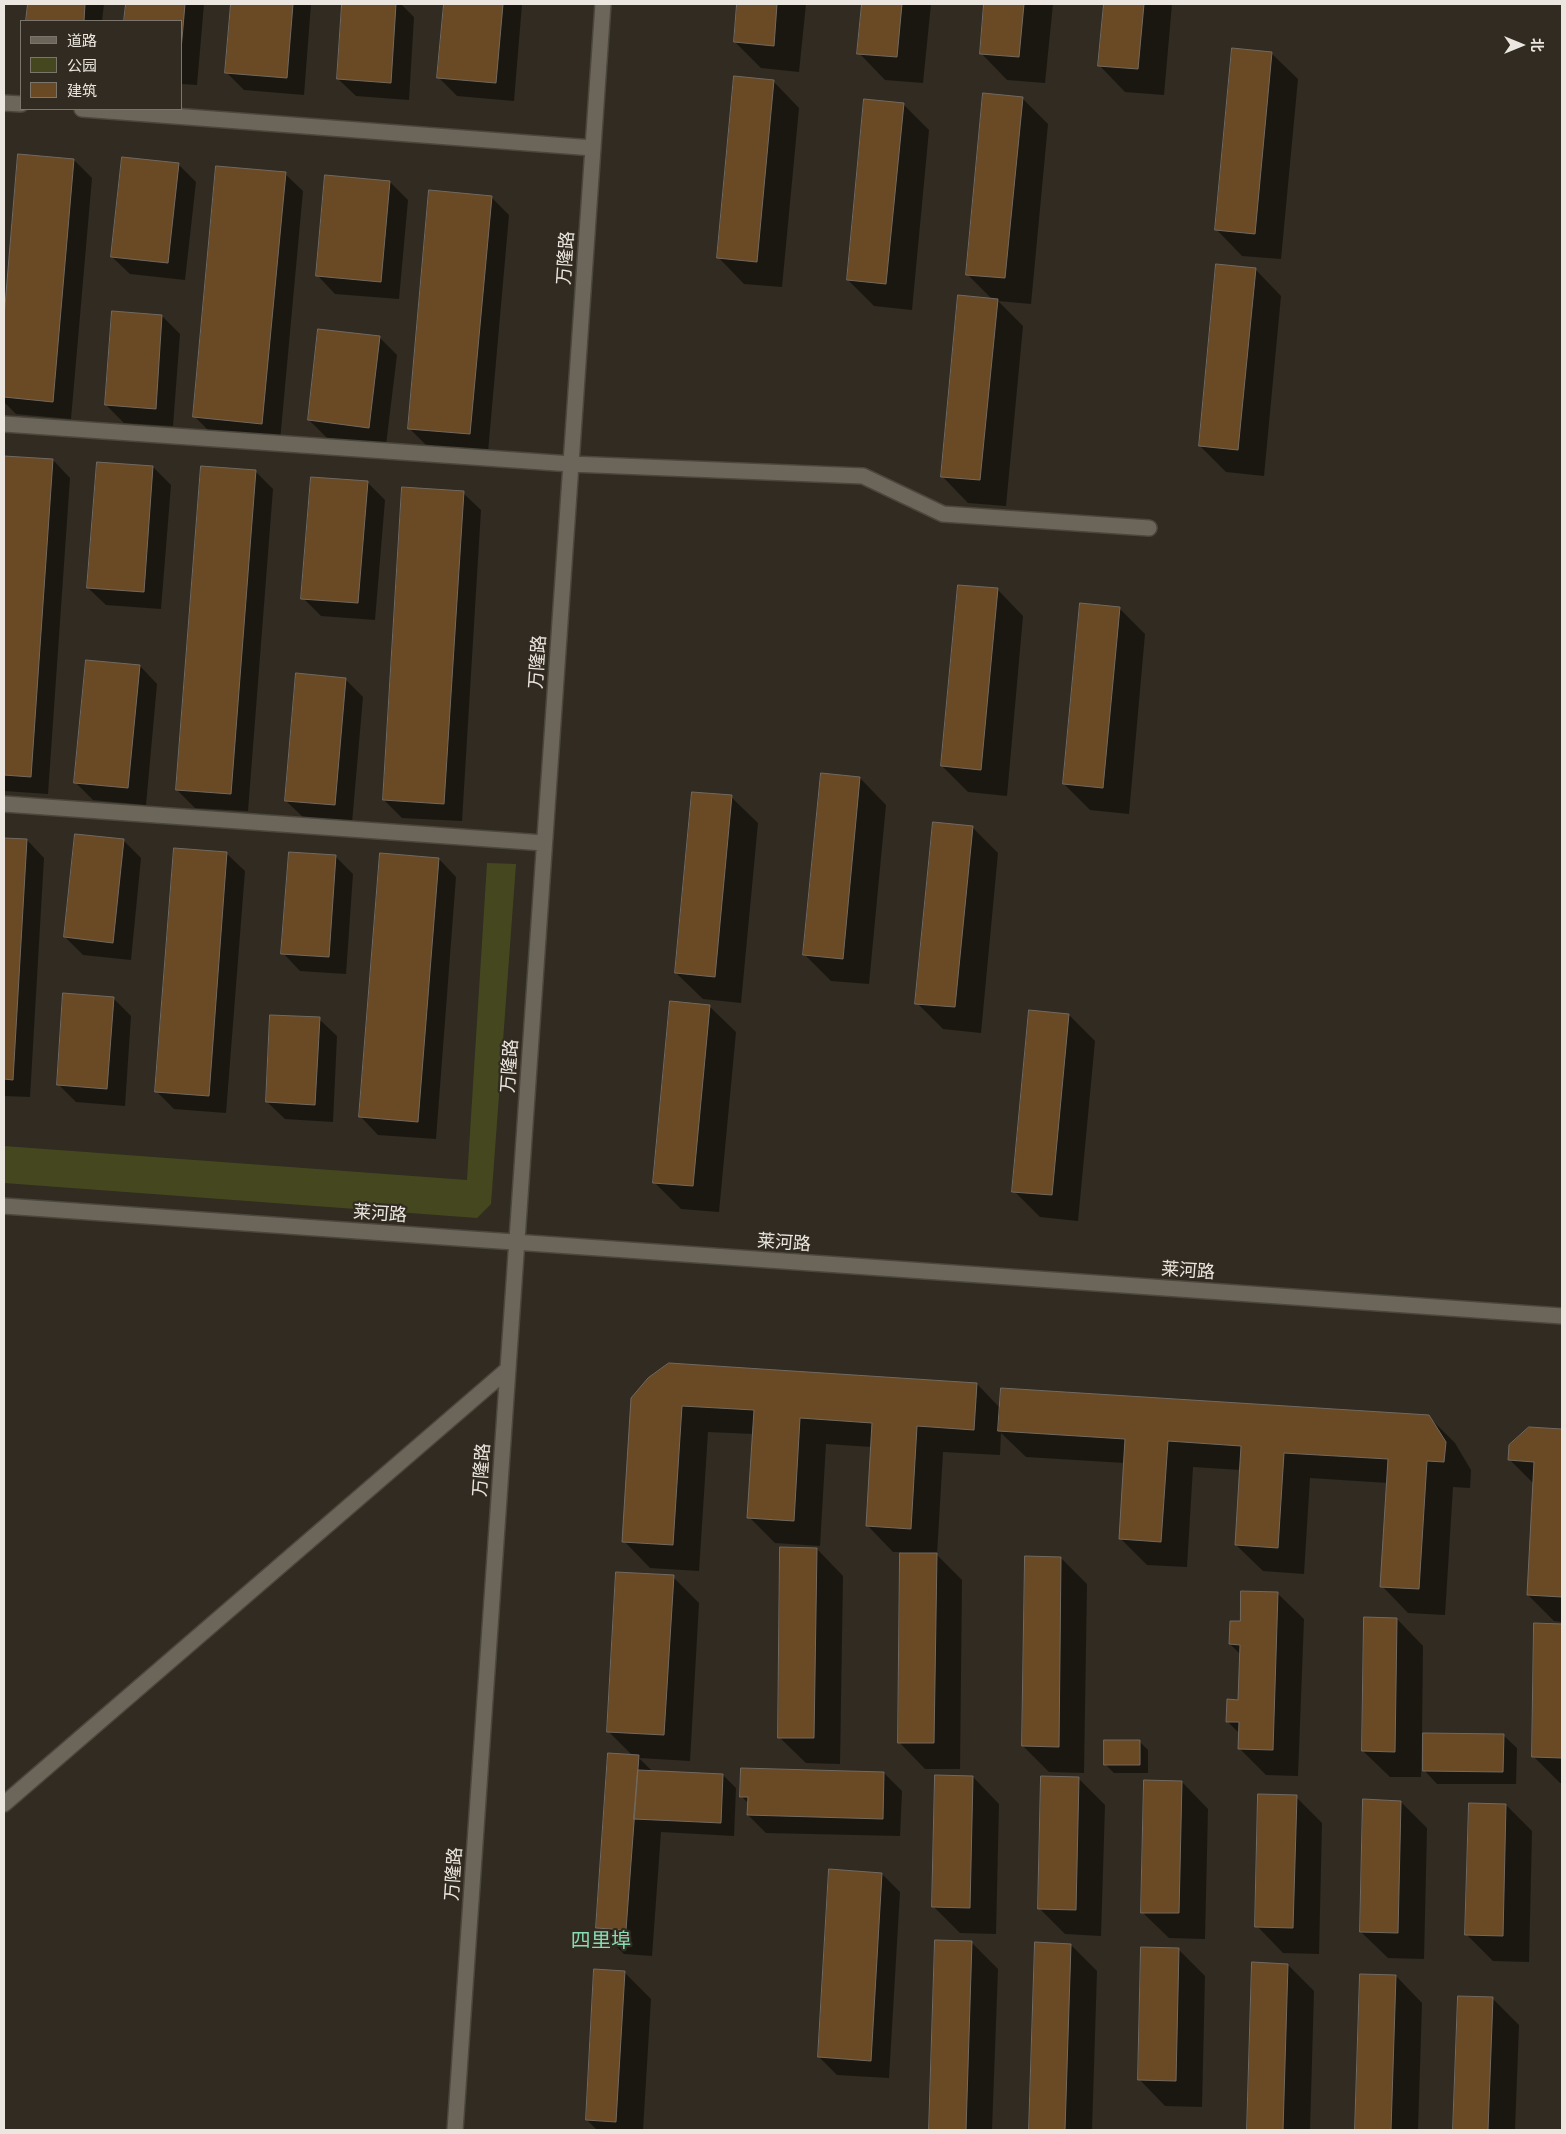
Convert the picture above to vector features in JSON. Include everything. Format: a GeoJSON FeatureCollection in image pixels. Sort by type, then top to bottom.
{"type":"FeatureCollection","features":[{"type":"Feature","properties":{"kind":"street","name":"万隆路"},"geometry":{"type":"LineString","coordinates":[[454,2130],[603,4]]}},
{"type":"Feature","properties":{"kind":"street"},"geometry":{"type":"LineString","coordinates":[[4,103],[20,104]]}},
{"type":"Feature","properties":{"kind":"street"},"geometry":{"type":"LineString","coordinates":[[95,110],[593,148]]}},
{"type":"Feature","properties":{"kind":"street"},"geometry":{"type":"LineString","coordinates":[[4,424],[571,464],[863,476],[944,514],[1149,528]]}},
{"type":"Feature","properties":{"kind":"street"},"geometry":{"type":"LineString","coordinates":[[4,804],[544,843]]}},
{"type":"Feature","properties":{"kind":"street","name":"莱河路"},"geometry":{"type":"LineString","coordinates":[[4,1206],[1562,1316]]}},
{"type":"Feature","properties":{"kind":"street"},"geometry":{"type":"LineString","coordinates":[[4,1804],[507,1370]]}},
{"type":"Feature","properties":{"kind":"green space"},"geometry":{"type":"Polygon","coordinates":[[[487,863],[516,864],[491,1204],[477,1218],[4,1183],[4,1146],[467,1180],[487,863]]]}},
{"type":"Feature","properties":{"kind":"building"},"geometry":{"type":"Polygon","coordinates":[[[28,4],[85,4],[84,20],[26,20],[28,4]]]}},
{"type":"Feature","properties":{"kind":"building"},"geometry":{"type":"Polygon","coordinates":[[[126,4],[185,4],[182,38],[182,20],[124,20],[126,4]]]}},
{"type":"Feature","properties":{"kind":"building"},"geometry":{"type":"Polygon","coordinates":[[[231,4],[293,4],[287,78],[225,73],[231,4]]]}},
{"type":"Feature","properties":{"kind":"building"},"geometry":{"type":"Polygon","coordinates":[[[342,4],[396,4],[391,83],[337,79],[342,4]]]}},
{"type":"Feature","properties":{"kind":"building"},"geometry":{"type":"Polygon","coordinates":[[[444,4],[503,4],[496,83],[437,78],[444,4]]]}},
{"type":"Feature","properties":{"kind":"building"},"geometry":{"type":"Polygon","coordinates":[[[737,4],[777,4],[774,46],[734,42],[737,4]]]}},
{"type":"Feature","properties":{"kind":"building"},"geometry":{"type":"Polygon","coordinates":[[[862,4],[902,4],[897,57],[857,54],[862,4]]]}},
{"type":"Feature","properties":{"kind":"building"},"geometry":{"type":"Polygon","coordinates":[[[984,4],[1024,4],[1019,57],[980,54],[984,4]]]}},
{"type":"Feature","properties":{"kind":"building"},"geometry":{"type":"Polygon","coordinates":[[[1104,4],[1144,4],[1138,69],[1098,66],[1104,4]]]}},
{"type":"Feature","properties":{"kind":"building"},"geometry":{"type":"Polygon","coordinates":[[[1232,48],[1272,52],[1255,234],[1215,230],[1232,48]]]}},
{"type":"Feature","properties":{"kind":"building"},"geometry":{"type":"Polygon","coordinates":[[[734,76],[774,80],[757,262],[717,258],[734,76]]]}},
{"type":"Feature","properties":{"kind":"building"},"geometry":{"type":"Polygon","coordinates":[[[983,93],[1023,97],[1005,278],[966,275],[983,93]]]}},
{"type":"Feature","properties":{"kind":"building"},"geometry":{"type":"Polygon","coordinates":[[[864,99],[904,103],[886,284],[847,280],[864,99]]]}},
{"type":"Feature","properties":{"kind":"building"},"geometry":{"type":"Polygon","coordinates":[[[18,154],[74,159],[53,402],[4,397],[4,318],[18,154]]]}},
{"type":"Feature","properties":{"kind":"building"},"geometry":{"type":"Polygon","coordinates":[[[122,157],[179,163],[168,263],[111,257],[122,157]]]}},
{"type":"Feature","properties":{"kind":"building"},"geometry":{"type":"Polygon","coordinates":[[[216,166],[286,172],[262,424],[193,417],[216,166]]]}},
{"type":"Feature","properties":{"kind":"building"},"geometry":{"type":"Polygon","coordinates":[[[325,175],[390,181],[381,282],[316,276],[325,175]]]}},
{"type":"Feature","properties":{"kind":"building"},"geometry":{"type":"Polygon","coordinates":[[[429,190],[492,196],[470,434],[408,429],[429,190]]]}},
{"type":"Feature","properties":{"kind":"building"},"geometry":{"type":"Polygon","coordinates":[[[1216,264],[1256,268],[1238,450],[1199,446],[1216,264]]]}},
{"type":"Feature","properties":{"kind":"building"},"geometry":{"type":"Polygon","coordinates":[[[958,295],[998,299],[980,480],[941,477],[958,295]]]}},
{"type":"Feature","properties":{"kind":"building"},"geometry":{"type":"Polygon","coordinates":[[[112,311],[162,315],[156,409],[105,405],[112,311]]]}},
{"type":"Feature","properties":{"kind":"building"},"geometry":{"type":"Polygon","coordinates":[[[318,329],[380,336],[369,428],[308,420],[318,329]]]}},
{"type":"Feature","properties":{"kind":"building"},"geometry":{"type":"Polygon","coordinates":[[[4,456],[53,459],[31,777],[4,775],[4,456]]]}},
{"type":"Feature","properties":{"kind":"building"},"geometry":{"type":"Polygon","coordinates":[[[97,462],[153,466],[144,592],[87,588],[97,462]]]}},
{"type":"Feature","properties":{"kind":"building"},"geometry":{"type":"Polygon","coordinates":[[[201,466],[256,470],[231,794],[176,790],[201,466]]]}},
{"type":"Feature","properties":{"kind":"building"},"geometry":{"type":"Polygon","coordinates":[[[311,477],[368,481],[358,603],[301,599],[311,477]]]}},
{"type":"Feature","properties":{"kind":"building"},"geometry":{"type":"Polygon","coordinates":[[[402,487],[464,491],[444,804],[383,800],[402,487]]]}},
{"type":"Feature","properties":{"kind":"building"},"geometry":{"type":"Polygon","coordinates":[[[958,585],[998,588],[981,770],[941,766],[958,585]]]}},
{"type":"Feature","properties":{"kind":"building"},"geometry":{"type":"Polygon","coordinates":[[[1080,603],[1120,607],[1103,788],[1063,784],[1080,603]]]}},
{"type":"Feature","properties":{"kind":"building"},"geometry":{"type":"Polygon","coordinates":[[[86,660],[140,665],[128,788],[74,783],[86,660]]]}},
{"type":"Feature","properties":{"kind":"building"},"geometry":{"type":"Polygon","coordinates":[[[296,673],[346,678],[335,805],[285,801],[296,673]]]}},
{"type":"Feature","properties":{"kind":"building"},"geometry":{"type":"Polygon","coordinates":[[[821,773],[860,777],[843,959],[803,955],[821,773]]]}},
{"type":"Feature","properties":{"kind":"building"},"geometry":{"type":"Polygon","coordinates":[[[692,792],[732,795],[715,977],[675,973],[692,792]]]}},
{"type":"Feature","properties":{"kind":"building"},"geometry":{"type":"Polygon","coordinates":[[[933,822],[973,826],[955,1007],[915,1004],[933,822]]]}},
{"type":"Feature","properties":{"kind":"building"},"geometry":{"type":"Polygon","coordinates":[[[75,834],[124,839],[113,943],[64,937],[75,834]]]}},
{"type":"Feature","properties":{"kind":"building"},"geometry":{"type":"Polygon","coordinates":[[[4,838],[27,839],[13,1080],[4,1079],[4,838]]]}},
{"type":"Feature","properties":{"kind":"building"},"geometry":{"type":"Polygon","coordinates":[[[174,848],[227,852],[209,1096],[155,1092],[174,848]]]}},
{"type":"Feature","properties":{"kind":"building"},"geometry":{"type":"Polygon","coordinates":[[[289,852],[336,855],[329,957],[281,954],[289,852]]]}},
{"type":"Feature","properties":{"kind":"building"},"geometry":{"type":"Polygon","coordinates":[[[380,853],[439,858],[418,1122],[359,1117],[380,853]]]}},
{"type":"Feature","properties":{"kind":"building"},"geometry":{"type":"Polygon","coordinates":[[[63,993],[114,997],[107,1089],[57,1085],[63,993]]]}},
{"type":"Feature","properties":{"kind":"building"},"geometry":{"type":"Polygon","coordinates":[[[670,1001],[710,1005],[693,1186],[653,1183],[670,1001]]]}},
{"type":"Feature","properties":{"kind":"building"},"geometry":{"type":"Polygon","coordinates":[[[1029,1010],[1069,1014],[1052,1195],[1012,1192],[1029,1010]]]}},
{"type":"Feature","properties":{"kind":"building"},"geometry":{"type":"Polygon","coordinates":[[[270,1015],[320,1017],[315,1105],[266,1102],[270,1015]]]}},
{"type":"Feature","properties":{"kind":"building"},"geometry":{"type":"Polygon","coordinates":[[[669,1363],[977,1383],[974,1430],[917,1426],[911,1529],[866,1526],[872,1423],[800,1418],[794,1521],[747,1518],[754,1410],[682,1406],[673,1545],[622,1542],[631,1398],[648,1378],[669,1363]]]}},
{"type":"Feature","properties":{"kind":"building"},"geometry":{"type":"Polygon","coordinates":[[[1001,1388],[1429,1415],[1446,1442],[1444,1462],[1427,1461],[1419,1589],[1380,1587],[1388,1459],[1284,1453],[1278,1548],[1235,1545],[1241,1446],[1168,1441],[1161,1542],[1119,1539],[1125,1439],[998,1431],[1001,1388]]]}},
{"type":"Feature","properties":{"kind":"building"},"geometry":{"type":"Polygon","coordinates":[[[1529,1427],[1562,1429],[1562,1597],[1527,1595],[1534,1462],[1508,1460],[1509,1445],[1529,1427]]]}},
{"type":"Feature","properties":{"kind":"building"},"geometry":{"type":"Polygon","coordinates":[[[780,1547],[817,1548],[814,1738],[778,1738],[780,1547]]]}},
{"type":"Feature","properties":{"kind":"building"},"geometry":{"type":"Polygon","coordinates":[[[900,1553],[937,1553],[934,1743],[898,1743],[900,1553]]]}},
{"type":"Feature","properties":{"kind":"building"},"geometry":{"type":"Polygon","coordinates":[[[1025,1556],[1061,1557],[1059,1747],[1022,1746],[1025,1556]]]}},
{"type":"Feature","properties":{"kind":"building"},"geometry":{"type":"Polygon","coordinates":[[[616,1572],[674,1575],[664,1735],[607,1732],[616,1572]]]}},
{"type":"Feature","properties":{"kind":"building"},"geometry":{"type":"Polygon","coordinates":[[[1241,1591],[1278,1592],[1273,1750],[1238,1749],[1239,1722],[1226,1722],[1227,1699],[1238,1700],[1240,1645],[1229,1644],[1230,1621],[1240,1621],[1241,1591]]]}},
{"type":"Feature","properties":{"kind":"building"},"geometry":{"type":"Polygon","coordinates":[[[1364,1617],[1397,1618],[1395,1752],[1362,1751],[1364,1617]]]}},
{"type":"Feature","properties":{"kind":"building"},"geometry":{"type":"Polygon","coordinates":[[[1534,1623],[1562,1624],[1562,1758],[1532,1757],[1534,1623]]]}},
{"type":"Feature","properties":{"kind":"building"},"geometry":{"type":"Polygon","coordinates":[[[1423,1733],[1504,1734],[1503,1772],[1423,1771],[1423,1733]]]}},
{"type":"Feature","properties":{"kind":"building"},"geometry":{"type":"Polygon","coordinates":[[[1104,1740],[1140,1740],[1140,1765],[1104,1765],[1104,1740]]]}},
{"type":"Feature","properties":{"kind":"building"},"geometry":{"type":"Polygon","coordinates":[[[608,1753],[639,1755],[626,1930],[596,1928],[608,1753]]]}},
{"type":"Feature","properties":{"kind":"building"},"geometry":{"type":"Polygon","coordinates":[[[741,1768],[884,1772],[883,1819],[747,1815],[748,1797],[740,1797],[741,1768]]]}},
{"type":"Feature","properties":{"kind":"building"},"geometry":{"type":"Polygon","coordinates":[[[638,1770],[723,1774],[721,1823],[634,1819],[638,1770]]]}},
{"type":"Feature","properties":{"kind":"building"},"geometry":{"type":"Polygon","coordinates":[[[935,1775],[973,1776],[970,1908],[932,1907],[935,1775]]]}},
{"type":"Feature","properties":{"kind":"building"},"geometry":{"type":"Polygon","coordinates":[[[1041,1776],[1079,1777],[1076,1910],[1038,1909],[1041,1776]]]}},
{"type":"Feature","properties":{"kind":"building"},"geometry":{"type":"Polygon","coordinates":[[[1144,1780],[1182,1781],[1179,1913],[1141,1913],[1144,1780]]]}},
{"type":"Feature","properties":{"kind":"building"},"geometry":{"type":"Polygon","coordinates":[[[1258,1794],[1297,1795],[1293,1928],[1255,1927],[1258,1794]]]}},
{"type":"Feature","properties":{"kind":"building"},"geometry":{"type":"Polygon","coordinates":[[[1363,1799],[1401,1801],[1398,1933],[1360,1932],[1363,1799]]]}},
{"type":"Feature","properties":{"kind":"building"},"geometry":{"type":"Polygon","coordinates":[[[1469,1803],[1506,1804],[1503,1936],[1465,1935],[1469,1803]]]}},
{"type":"Feature","properties":{"kind":"building"},"geometry":{"type":"Polygon","coordinates":[[[829,1869],[882,1873],[871,2061],[818,2057],[829,1869]]]}},
{"type":"Feature","properties":{"kind":"building"},"geometry":{"type":"Polygon","coordinates":[[[935,1940],[972,1941],[966,2130],[929,2130],[935,1940]]]}},
{"type":"Feature","properties":{"kind":"building"},"geometry":{"type":"Polygon","coordinates":[[[1035,1942],[1071,1944],[1065,2130],[1029,2130],[1035,1942]]]}},
{"type":"Feature","properties":{"kind":"building"},"geometry":{"type":"Polygon","coordinates":[[[1141,1947],[1179,1948],[1176,2081],[1138,2080],[1141,1947]]]}},
{"type":"Feature","properties":{"kind":"building"},"geometry":{"type":"Polygon","coordinates":[[[1252,1962],[1288,1964],[1283,2130],[1247,2130],[1252,1962]]]}},
{"type":"Feature","properties":{"kind":"building"},"geometry":{"type":"Polygon","coordinates":[[[594,1969],[625,1971],[616,2122],[586,2120],[594,1969]]]}},
{"type":"Feature","properties":{"kind":"building"},"geometry":{"type":"Polygon","coordinates":[[[1360,1974],[1396,1975],[1391,2130],[1355,2130],[1360,1974]]]}},
{"type":"Feature","properties":{"kind":"building"},"geometry":{"type":"Polygon","coordinates":[[[1458,1996],[1493,1997],[1488,2130],[1453,2130],[1458,1996]]]}},
{"type":"Feature","properties":{"kind":"district","name":"四里埠"},"geometry":{"type":"Point","coordinates":[601,1941]}}]}
